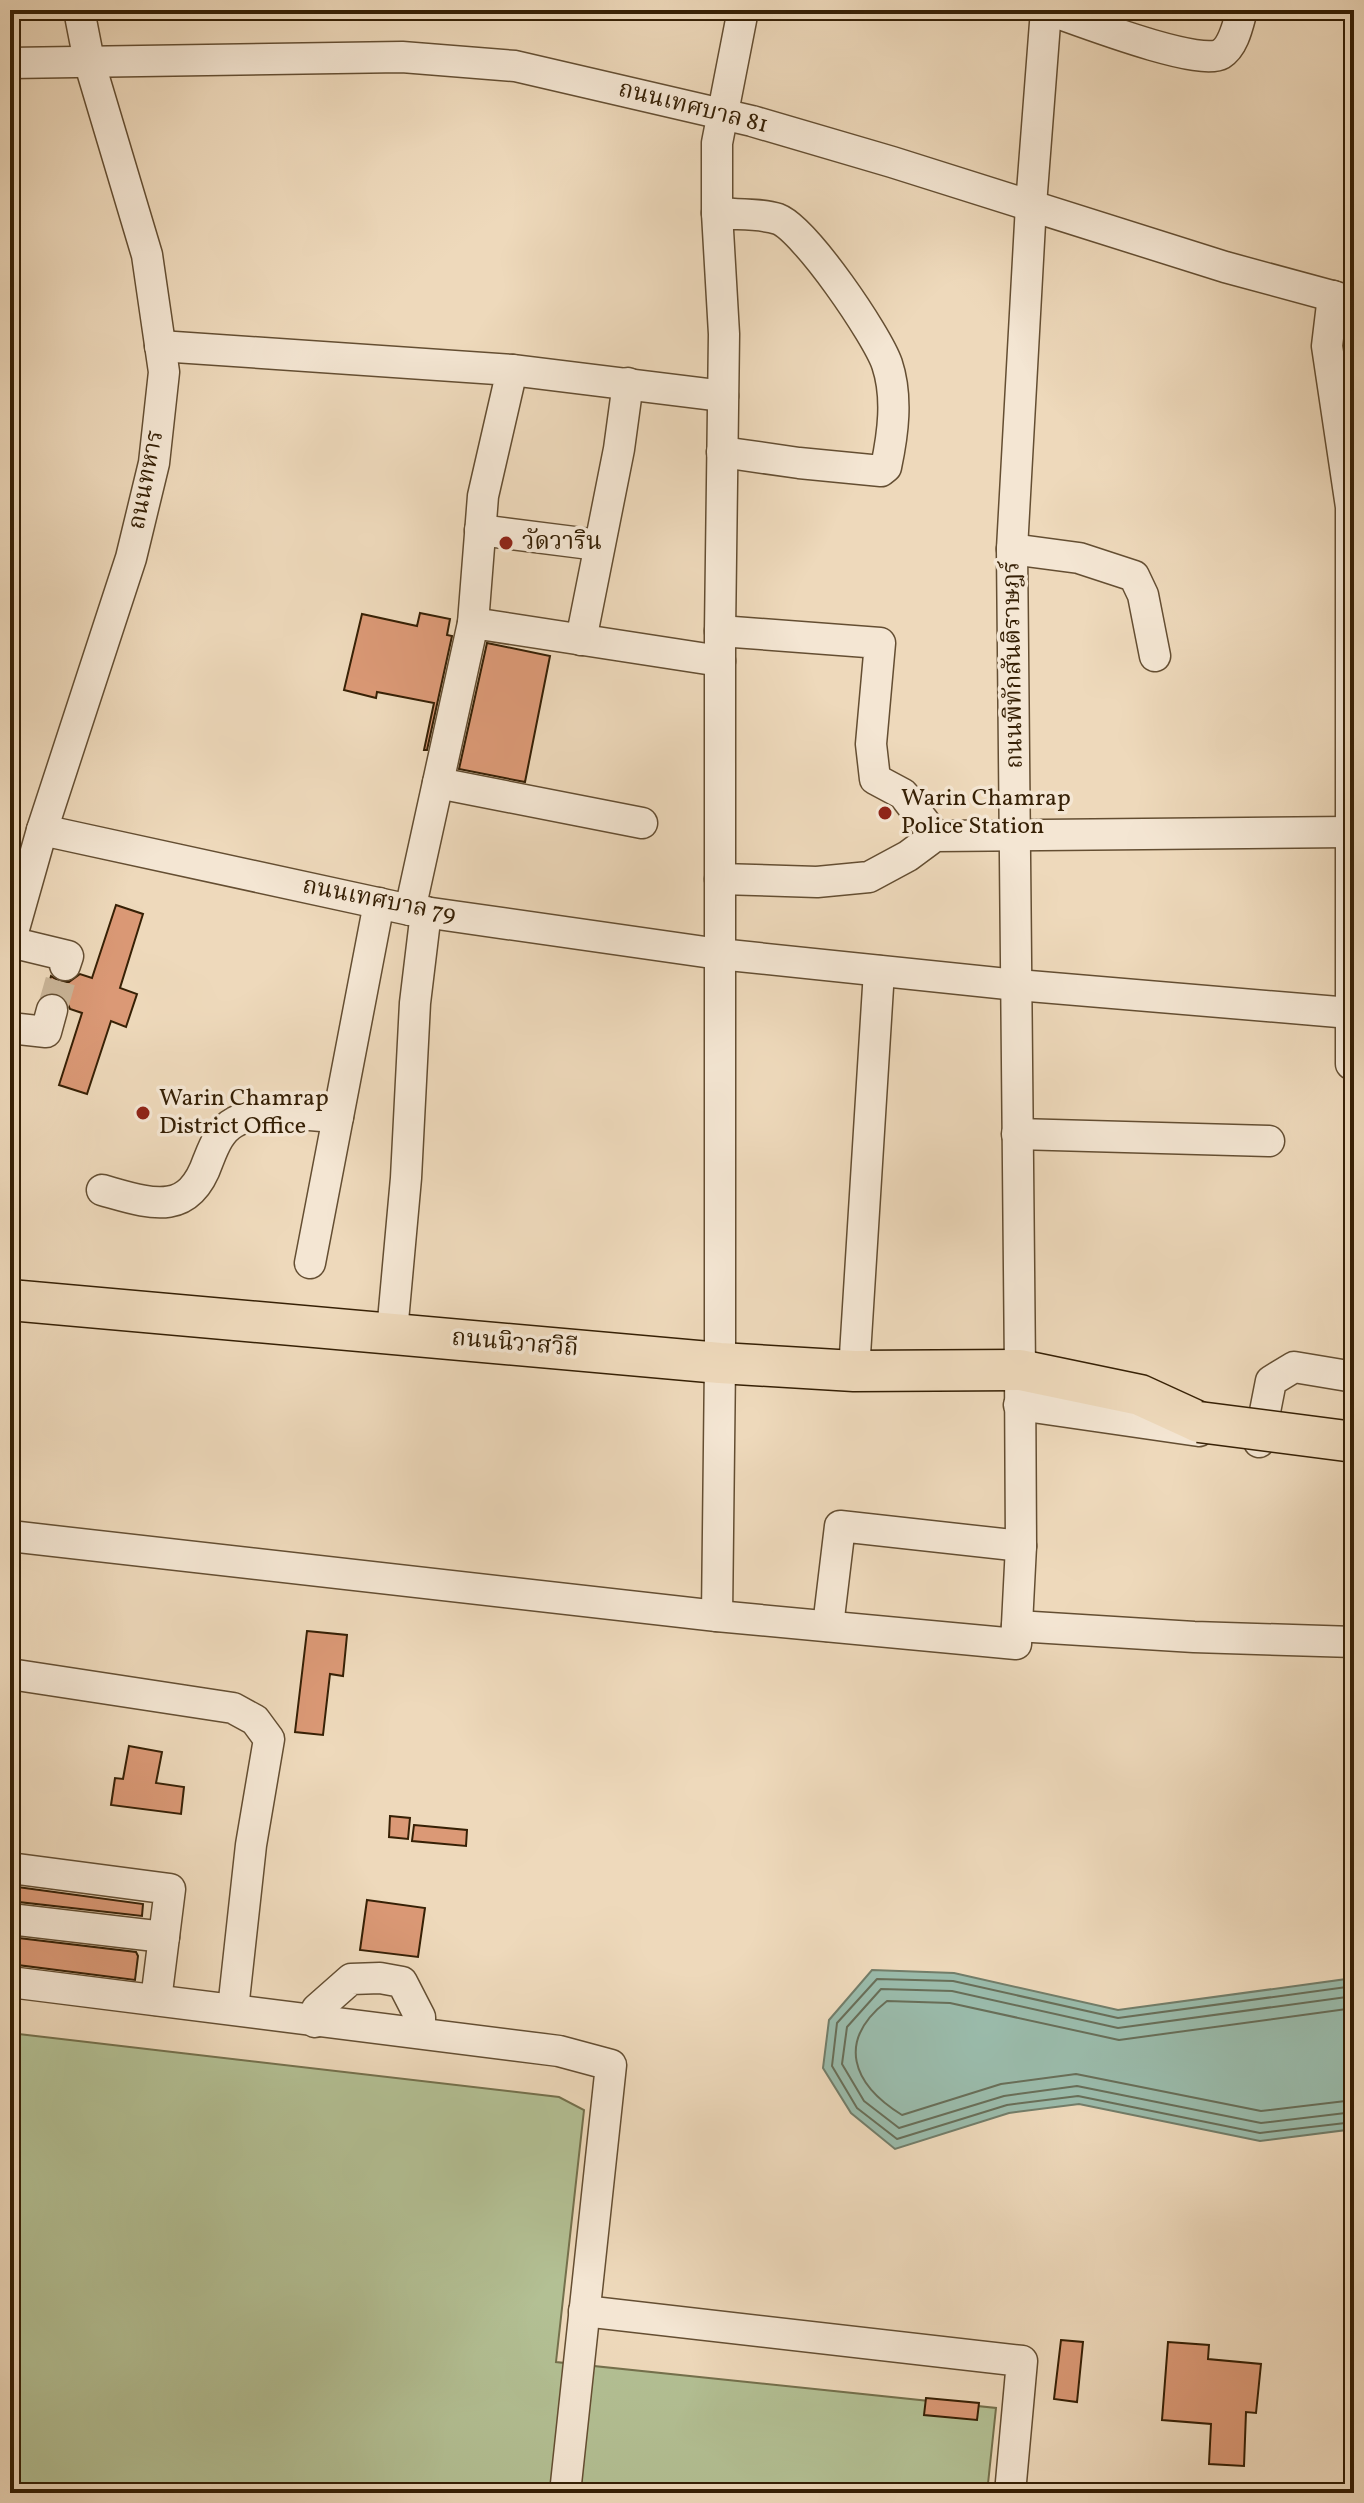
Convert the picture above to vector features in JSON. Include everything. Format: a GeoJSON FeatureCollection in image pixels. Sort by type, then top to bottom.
{"type":"FeatureCollection","features":[{"type":"Feature","properties":{"kind":"main road","name":"ถนนนิวาสวิถี"},"geometry":{"type":"LineString","coordinates":[[10,1300],[720,1363],[1140,1395],[1199,1422],[1354,1442]]}},
{"type":"Feature","properties":{"kind":"street","name":"ถนนทหาร"},"geometry":{"type":"LineString","coordinates":[[10,942],[42,830],[135,544],[154,463],[164,372],[147,255],[89,61],[79,10]]}},
{"type":"Feature","properties":{"kind":"street"},"geometry":{"type":"LineString","coordinates":[[717,1616],[724,334],[717,213],[717,143],[743,10]]}},
{"type":"Feature","properties":{"kind":"street"},"geometry":{"type":"LineString","coordinates":[[1047,10],[1167,50],[1211,58],[1226,50],[1242,10]]}},
{"type":"Feature","properties":{"kind":"street","name":"ถนนพิทักสันติราษฎร์"},"geometry":{"type":"LineString","coordinates":[[1017,1626],[1021,1546],[1012,549],[1031,205],[1047,10]]}},
{"type":"Feature","properties":{"kind":"street","name":"ถนนเทศบาล 81"},"geometry":{"type":"LineString","coordinates":[[10,63],[402,57],[501,64],[723,114],[864,154],[1225,267],[1343,299]]}},
{"type":"Feature","properties":{"kind":"street"},"geometry":{"type":"LineString","coordinates":[[717,213],[778,219],[798,233],[873,335],[887,364],[893,400],[890,448],[886,467],[881,471],[722,452]]}},
{"type":"Feature","properties":{"kind":"street"},"geometry":{"type":"LineString","coordinates":[[1343,299],[1327,346],[1351,507],[1351,1064]]}},
{"type":"Feature","properties":{"kind":"street"},"geometry":{"type":"LineString","coordinates":[[160,346],[512,370],[723,396]]}},
{"type":"Feature","properties":{"kind":"street"},"geometry":{"type":"LineString","coordinates":[[392,1332],[406,1178],[418,911],[438,783],[473,623],[483,496],[512,370]]}},
{"type":"Feature","properties":{"kind":"street"},"geometry":{"type":"LineString","coordinates":[[581,640],[619,449],[628,383]]}},
{"type":"Feature","properties":{"kind":"street"},"geometry":{"type":"LineString","coordinates":[[480,530],[598,545]]}},
{"type":"Feature","properties":{"kind":"street"},"geometry":{"type":"LineString","coordinates":[[1012,549],[1079,558],[1134,576],[1143,595],[1155,656]]}},
{"type":"Feature","properties":{"kind":"street"},"geometry":{"type":"LineString","coordinates":[[473,623],[581,640],[720,646],[880,643],[871,744],[875,779],[903,794],[935,836]]}},
{"type":"Feature","properties":{"kind":"street"},"geometry":{"type":"LineString","coordinates":[[438,783],[642,823]]}},
{"type":"Feature","properties":{"kind":"street","name":"ถนนเทศบาล 79"},"geometry":{"type":"LineString","coordinates":[[42,830],[418,911],[719,954],[1017,985],[1350,1013]]}},
{"type":"Feature","properties":{"kind":"street"},"geometry":{"type":"LineString","coordinates":[[720,879],[817,882],[869,877],[908,856],[935,836],[1349,832]]}},
{"type":"Feature","properties":{"kind":"street"},"geometry":{"type":"LineString","coordinates":[[310,1263],[379,903]]}},
{"type":"Feature","properties":{"kind":"street"},"geometry":{"type":"LineString","coordinates":[[10,942],[68,956],[65,965]]}},
{"type":"Feature","properties":{"kind":"street"},"geometry":{"type":"LineString","coordinates":[[854,1371],[879,971]]}},
{"type":"Feature","properties":{"kind":"street"},"geometry":{"type":"LineString","coordinates":[[10,1028],[46,1032],[52,1010]]}},
{"type":"Feature","properties":{"kind":"street"},"geometry":{"type":"LineString","coordinates":[[102,1190],[145,1202],[174,1201],[195,1189],[220,1136],[238,1120],[262,1115],[338,1117]]}},
{"type":"Feature","properties":{"kind":"street"},"geometry":{"type":"LineString","coordinates":[[1017,1134],[1269,1141]]}},
{"type":"Feature","properties":{"kind":"street"},"geometry":{"type":"LineString","coordinates":[[1259,1442],[1271,1381],[1294,1367],[1354,1377]]}},
{"type":"Feature","properties":{"kind":"street"},"geometry":{"type":"LineString","coordinates":[[1019,1387],[1259,1442],[1354,1460]]}},
{"type":"Feature","properties":{"kind":"street"},"geometry":{"type":"LineString","coordinates":[[828,1626],[840,1526],[1021,1546]]}},
{"type":"Feature","properties":{"kind":"street"},"geometry":{"type":"LineString","coordinates":[[10,1536],[717,1616],[1016,1644],[1017,1626],[1194,1637],[1354,1642]]}},
{"type":"Feature","properties":{"kind":"street"},"geometry":{"type":"LineString","coordinates":[[10,1674],[233,1708],[255,1720],[269,1739],[251,1845],[233,2009]]}},
{"type":"Feature","properties":{"kind":"street"},"geometry":{"type":"LineString","coordinates":[[10,1868],[170,1889],[156,2000]]}},
{"type":"Feature","properties":{"kind":"street"},"geometry":{"type":"LineString","coordinates":[[10,1919],[164,1937]]}},
{"type":"Feature","properties":{"kind":"street"},"geometry":{"type":"LineString","coordinates":[[315,2022],[317,2009],[351,1979],[380,1978],[402,1982],[420,2017],[420,2032]]}},
{"type":"Feature","properties":{"kind":"street"},"geometry":{"type":"LineString","coordinates":[[10,1982],[559,2051],[611,2065],[565,2493]]}},
{"type":"Feature","properties":{"kind":"street"},"geometry":{"type":"LineString","coordinates":[[584,2311],[1022,2361],[1010,2493]]}},
{"type":"Feature","properties":{"kind":"shaded area"},"geometry":{"type":"Polygon","coordinates":[[[10,2033],[559,2097],[584,2110],[556,2362],[996,2408],[987,2493],[10,2493],[10,2033]]]}},
{"type":"Feature","properties":{"kind":"water"},"geometry":{"type":"Polygon","coordinates":[[[872,1970],[954,1973],[1118,2010],[1354,1978],[1354,2129],[1260,2141],[1079,2104],[1009,2113],[895,2149],[851,2113],[823,2068],[829,2020],[872,1970]]]}},
{"type":"Feature","properties":{"kind":"building"},"geometry":{"type":"Polygon","coordinates":[[[420,613],[450,619],[447,635],[452,636],[427,750],[424,750],[434,703],[377,692],[376,698],[344,690],[362,614],[417,626],[420,613]]]}},
{"type":"Feature","properties":{"kind":"building"},"geometry":{"type":"Polygon","coordinates":[[[487,643],[550,656],[525,782],[459,769],[487,643]]]}},
{"type":"Feature","properties":{"kind":"building"},"geometry":{"type":"Polygon","coordinates":[[[116,905],[143,914],[120,988],[137,994],[126,1027],[111,1021],[87,1094],[59,1085],[82,1013],[70,1009],[65,998],[57,993],[46,994],[51,976],[60,982],[69,982],[80,974],[92,978],[116,905]]]}},
{"type":"Feature","properties":{"kind":"building"},"geometry":{"type":"Polygon","coordinates":[[[307,1631],[347,1635],[343,1676],[330,1674],[323,1735],[295,1732],[307,1631]]]}},
{"type":"Feature","properties":{"kind":"building"},"geometry":{"type":"Polygon","coordinates":[[[129,1746],[162,1752],[156,1783],[184,1787],[181,1814],[111,1805],[115,1778],[123,1779],[129,1746]]]}},
{"type":"Feature","properties":{"kind":"building"},"geometry":{"type":"Polygon","coordinates":[[[390,1816],[410,1818],[408,1839],[389,1837],[390,1816]]]}},
{"type":"Feature","properties":{"kind":"building"},"geometry":{"type":"Polygon","coordinates":[[[414,1825],[467,1830],[466,1846],[412,1841],[414,1825]]]}},
{"type":"Feature","properties":{"kind":"building"},"geometry":{"type":"Polygon","coordinates":[[[10,1886],[143,1904],[142,1916],[10,1901],[10,1886]]]}},
{"type":"Feature","properties":{"kind":"building"},"geometry":{"type":"Polygon","coordinates":[[[367,1900],[425,1908],[418,1957],[360,1950],[367,1900]]]}},
{"type":"Feature","properties":{"kind":"building"},"geometry":{"type":"Polygon","coordinates":[[[10,1937],[136,1952],[135,1980],[10,1964],[10,1937]]]}},
{"type":"Feature","properties":{"kind":"building"},"geometry":{"type":"Polygon","coordinates":[[[1061,2340],[1083,2342],[1077,2402],[1054,2399],[1061,2340]]]}},
{"type":"Feature","properties":{"kind":"building"},"geometry":{"type":"Polygon","coordinates":[[[1168,2342],[1209,2345],[1208,2359],[1261,2364],[1256,2413],[1246,2412],[1244,2466],[1209,2464],[1211,2424],[1162,2420],[1168,2342]]]}},
{"type":"Feature","properties":{"kind":"building"},"geometry":{"type":"Polygon","coordinates":[[[926,2398],[979,2403],[977,2420],[924,2415],[926,2398]]]}},
{"type":"Feature","properties":{"kind":"tunnel"},"geometry":{"type":"LineString","coordinates":[[52,1010],[65,965]]}},
{"type":"Feature","properties":{"kind":"place","name":"วัดวาริน"},"geometry":{"type":"Point","coordinates":[506,543]}},
{"type":"Feature","properties":{"kind":"place","name":"Warin Chamrap Police Station"},"geometry":{"type":"Point","coordinates":[885,813]}},
{"type":"Feature","properties":{"kind":"place","name":"Warin Chamrap District Office"},"geometry":{"type":"Point","coordinates":[143,1113]}}]}
